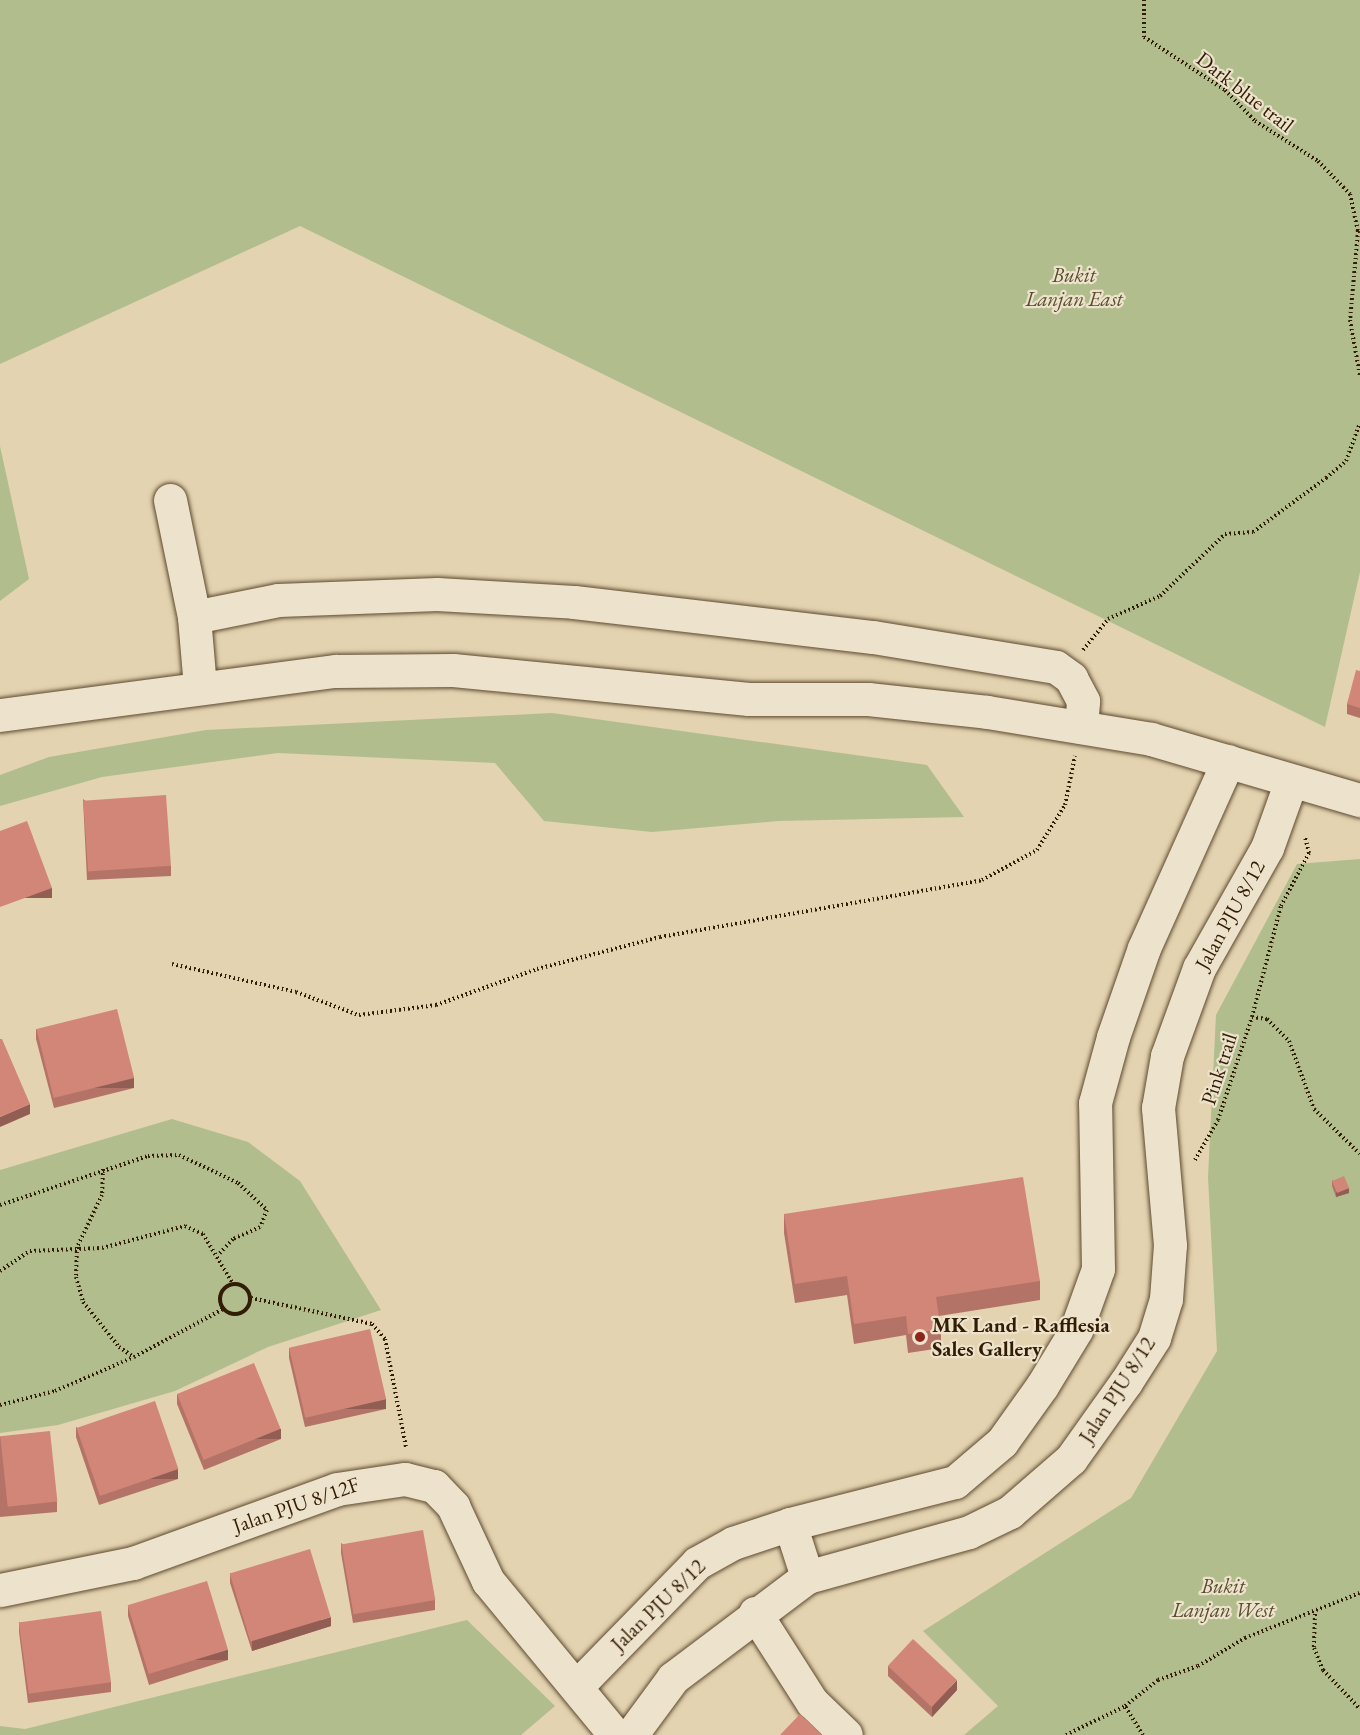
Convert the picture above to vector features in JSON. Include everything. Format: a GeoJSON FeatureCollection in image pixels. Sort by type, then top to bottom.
{"type":"FeatureCollection","features":[{"type":"Feature","properties":{"kind":"street"},"geometry":{"type":"LineString","coordinates":[[170,500],[194,617],[200,687]]}},
{"type":"Feature","properties":{"kind":"street"},"geometry":{"type":"LineString","coordinates":[[194,617],[278,600],[437,594],[574,602],[1030,659],[1071,678],[1083,701],[1081,727]]}},
{"type":"Feature","properties":{"kind":"street"},"geometry":{"type":"LineString","coordinates":[[0,715],[336,670],[453,670],[749,699],[868,699],[1081,727],[1151,739],[1360,800]]}},
{"type":"Feature","properties":{"kind":"street","name":"Jalan PJU 8/12"},"geometry":{"type":"LineString","coordinates":[[577,1686],[697,1563],[733,1543],[790,1524],[955,1482],[1002,1442],[1076,1330],[1098,1269],[1095,1103],[1110,1048],[1144,948],[1228,761]]}},
{"type":"Feature","properties":{"kind":"street","name":"Jalan PJU 8/12"},"geometry":{"type":"LineString","coordinates":[[631,1735],[673,1678],[755,1613],[807,1577],[969,1532],[1010,1512],[1071,1459],[1154,1338],[1166,1299],[1170,1245],[1158,1108],[1167,1056],[1199,968],[1268,848],[1291,781]]}},
{"type":"Feature","properties":{"kind":"street","name":"Jalan PJU 8/12F"},"geometry":{"type":"LineString","coordinates":[[0,1590],[133,1563],[358,1484],[412,1480],[434,1486],[453,1506],[488,1581],[577,1686],[615,1735]]}},
{"type":"Feature","properties":{"kind":"street"},"geometry":{"type":"LineString","coordinates":[[790,1524],[807,1577]]}},
{"type":"Feature","properties":{"kind":"street"},"geometry":{"type":"LineString","coordinates":[[755,1613],[812,1702],[846,1735]]}},
{"type":"Feature","properties":{"kind":"path","name":"Dark blue trail"},"geometry":{"type":"LineString","coordinates":[[1144,0],[1144,37],[1218,84],[1255,122],[1318,161],[1350,194],[1358,231],[1350,320],[1360,376]]}},
{"type":"Feature","properties":{"kind":"path"},"geometry":{"type":"LineString","coordinates":[[1071,678],[1092,633],[1160,596],[1225,534],[1253,532],[1326,478],[1346,461],[1360,423]]}},
{"type":"Feature","properties":{"kind":"path"},"geometry":{"type":"LineString","coordinates":[[172,964],[296,993],[359,1015],[436,1005],[537,969],[660,937],[982,880],[1037,850],[1065,805],[1081,727]]}},
{"type":"Feature","properties":{"kind":"path"},"geometry":{"type":"LineString","coordinates":[[1252,1017],[1281,906],[1310,853],[1304,832]]}},
{"type":"Feature","properties":{"kind":"path","name":"Pink trail"},"geometry":{"type":"LineString","coordinates":[[1163,1182],[1194,1163],[1218,1120],[1252,1017],[1267,1018],[1289,1041],[1314,1109],[1360,1154]]}},
{"type":"Feature","properties":{"kind":"path"},"geometry":{"type":"LineString","coordinates":[[0,1205],[103,1169],[148,1156],[179,1155],[238,1183],[260,1199],[267,1218],[219,1254]]}},
{"type":"Feature","properties":{"kind":"path"},"geometry":{"type":"LineString","coordinates":[[103,1169],[102,1195],[77,1247],[76,1277],[84,1302],[119,1347],[134,1357]]}},
{"type":"Feature","properties":{"kind":"path"},"geometry":{"type":"LineString","coordinates":[[0,1271],[30,1251],[77,1247],[102,1248],[185,1226],[203,1234],[219,1254],[233,1284],[248,1290],[251,1298]]}},
{"type":"Feature","properties":{"kind":"path"},"geometry":{"type":"LineString","coordinates":[[223,1309],[221,1293],[233,1284]]}},
{"type":"Feature","properties":{"kind":"path"},"geometry":{"type":"LineString","coordinates":[[223,1309],[237,1315],[251,1298]]}},
{"type":"Feature","properties":{"kind":"path"},"geometry":{"type":"LineString","coordinates":[[251,1298],[372,1324],[384,1339],[412,1480]]}},
{"type":"Feature","properties":{"kind":"path"},"geometry":{"type":"LineString","coordinates":[[0,1405],[55,1391],[134,1357],[223,1309]]}},
{"type":"Feature","properties":{"kind":"path"},"geometry":{"type":"LineString","coordinates":[[1066,1735],[1125,1706],[1158,1680],[1198,1666],[1245,1638],[1315,1614],[1360,1593]]}},
{"type":"Feature","properties":{"kind":"path"},"geometry":{"type":"LineString","coordinates":[[1315,1614],[1314,1648],[1323,1670],[1360,1709]]}},
{"type":"Feature","properties":{"kind":"path"},"geometry":{"type":"LineString","coordinates":[[1125,1706],[1143,1735]]}},
{"type":"Feature","properties":{"kind":"green space","name":"Bukit Lanjan East"},"geometry":{"type":"Polygon","coordinates":[[[0,0],[1360,0],[1360,572],[1325,727],[300,226],[0,364],[0,0]]]}},
{"type":"Feature","properties":{"kind":"green space"},"geometry":{"type":"Polygon","coordinates":[[[0,446],[29,579],[0,601],[0,446]]]}},
{"type":"Feature","properties":{"kind":"green space"},"geometry":{"type":"Polygon","coordinates":[[[552,713],[927,765],[964,817],[778,821],[652,832],[544,821],[495,763],[278,753],[102,777],[0,806],[0,775],[49,757],[206,730],[552,713]]]}},
{"type":"Feature","properties":{"kind":"green space","name":"Bukit Lanjan West"},"geometry":{"type":"Polygon","coordinates":[[[1360,859],[1360,1735],[964,1735],[998,1706],[923,1631],[1131,1498],[1217,1351],[1208,1177],[1216,1015],[1297,864],[1360,859]]]}},
{"type":"Feature","properties":{"kind":"green space"},"geometry":{"type":"Polygon","coordinates":[[[172,1119],[248,1142],[300,1181],[381,1310],[268,1347],[175,1391],[58,1425],[0,1433],[0,1170],[172,1119]]]}},
{"type":"Feature","properties":{"kind":"green space"},"geometry":{"type":"Polygon","coordinates":[[[467,1620],[555,1706],[521,1735],[0,1735],[0,1726],[25,1729],[467,1620]]]}},
{"type":"Feature","properties":{"kind":"building"},"geometry":{"type":"Polygon","coordinates":[[[1356,670],[1360,671],[1360,708],[1347,704],[1356,670]]]}},
{"type":"Feature","properties":{"kind":"building"},"geometry":{"type":"Polygon","coordinates":[[[166,795],[171,866],[88,872],[83,801],[166,795]]]}},
{"type":"Feature","properties":{"kind":"building"},"geometry":{"type":"Polygon","coordinates":[[[27,821],[52,888],[0,907],[0,831],[27,821]]]}},
{"type":"Feature","properties":{"kind":"building"},"geometry":{"type":"Polygon","coordinates":[[[117,1009],[134,1078],[54,1098],[36,1029],[117,1009]]]}},
{"type":"Feature","properties":{"kind":"building"},"geometry":{"type":"Polygon","coordinates":[[[0,1039],[2,1039],[30,1104],[0,1117],[0,1039]]]}},
{"type":"Feature","properties":{"kind":"building"},"geometry":{"type":"Polygon","coordinates":[[[1344,1176],[1349,1188],[1337,1193],[1332,1181],[1344,1176]]]}},
{"type":"Feature","properties":{"kind":"building"},"geometry":{"type":"Polygon","coordinates":[[[1023,1177],[1040,1281],[936,1297],[941,1329],[908,1334],[906,1316],[854,1324],[847,1276],[795,1284],[784,1214],[1023,1177]]]}},
{"type":"Feature","properties":{"kind":"building"},"geometry":{"type":"Polygon","coordinates":[[[370,1329],[386,1399],[305,1418],[289,1348],[370,1329]]]}},
{"type":"Feature","properties":{"kind":"building"},"geometry":{"type":"Polygon","coordinates":[[[254,1363],[281,1429],[204,1460],[177,1394],[254,1363]]]}},
{"type":"Feature","properties":{"kind":"building"},"geometry":{"type":"Polygon","coordinates":[[[155,1401],[178,1469],[100,1496],[77,1428],[155,1401]]]}},
{"type":"Feature","properties":{"kind":"building"},"geometry":{"type":"Polygon","coordinates":[[[50,1431],[57,1502],[8,1507],[0,1436],[50,1431]]]}},
{"type":"Feature","properties":{"kind":"building"},"geometry":{"type":"Polygon","coordinates":[[[423,1530],[435,1600],[354,1614],[341,1544],[423,1530]]]}},
{"type":"Feature","properties":{"kind":"building"},"geometry":{"type":"Polygon","coordinates":[[[310,1549],[331,1617],[250,1641],[230,1574],[310,1549]]]}},
{"type":"Feature","properties":{"kind":"building"},"geometry":{"type":"Polygon","coordinates":[[[207,1581],[228,1650],[149,1674],[128,1605],[207,1581]]]}},
{"type":"Feature","properties":{"kind":"building"},"geometry":{"type":"Polygon","coordinates":[[[101,1611],[111,1682],[29,1694],[19,1623],[101,1611]]]}},
{"type":"Feature","properties":{"kind":"building"},"geometry":{"type":"Polygon","coordinates":[[[913,1639],[957,1680],[932,1707],[888,1666],[913,1639]]]}},
{"type":"Feature","properties":{"kind":"building"},"geometry":{"type":"Polygon","coordinates":[[[800,1714],[822,1735],[780,1735],[800,1714]]]}},
{"type":"Feature","properties":{"kind":"place","name":"MK Land - Rafflesia Sales Gallery"},"geometry":{"type":"Point","coordinates":[920,1337]}}]}
